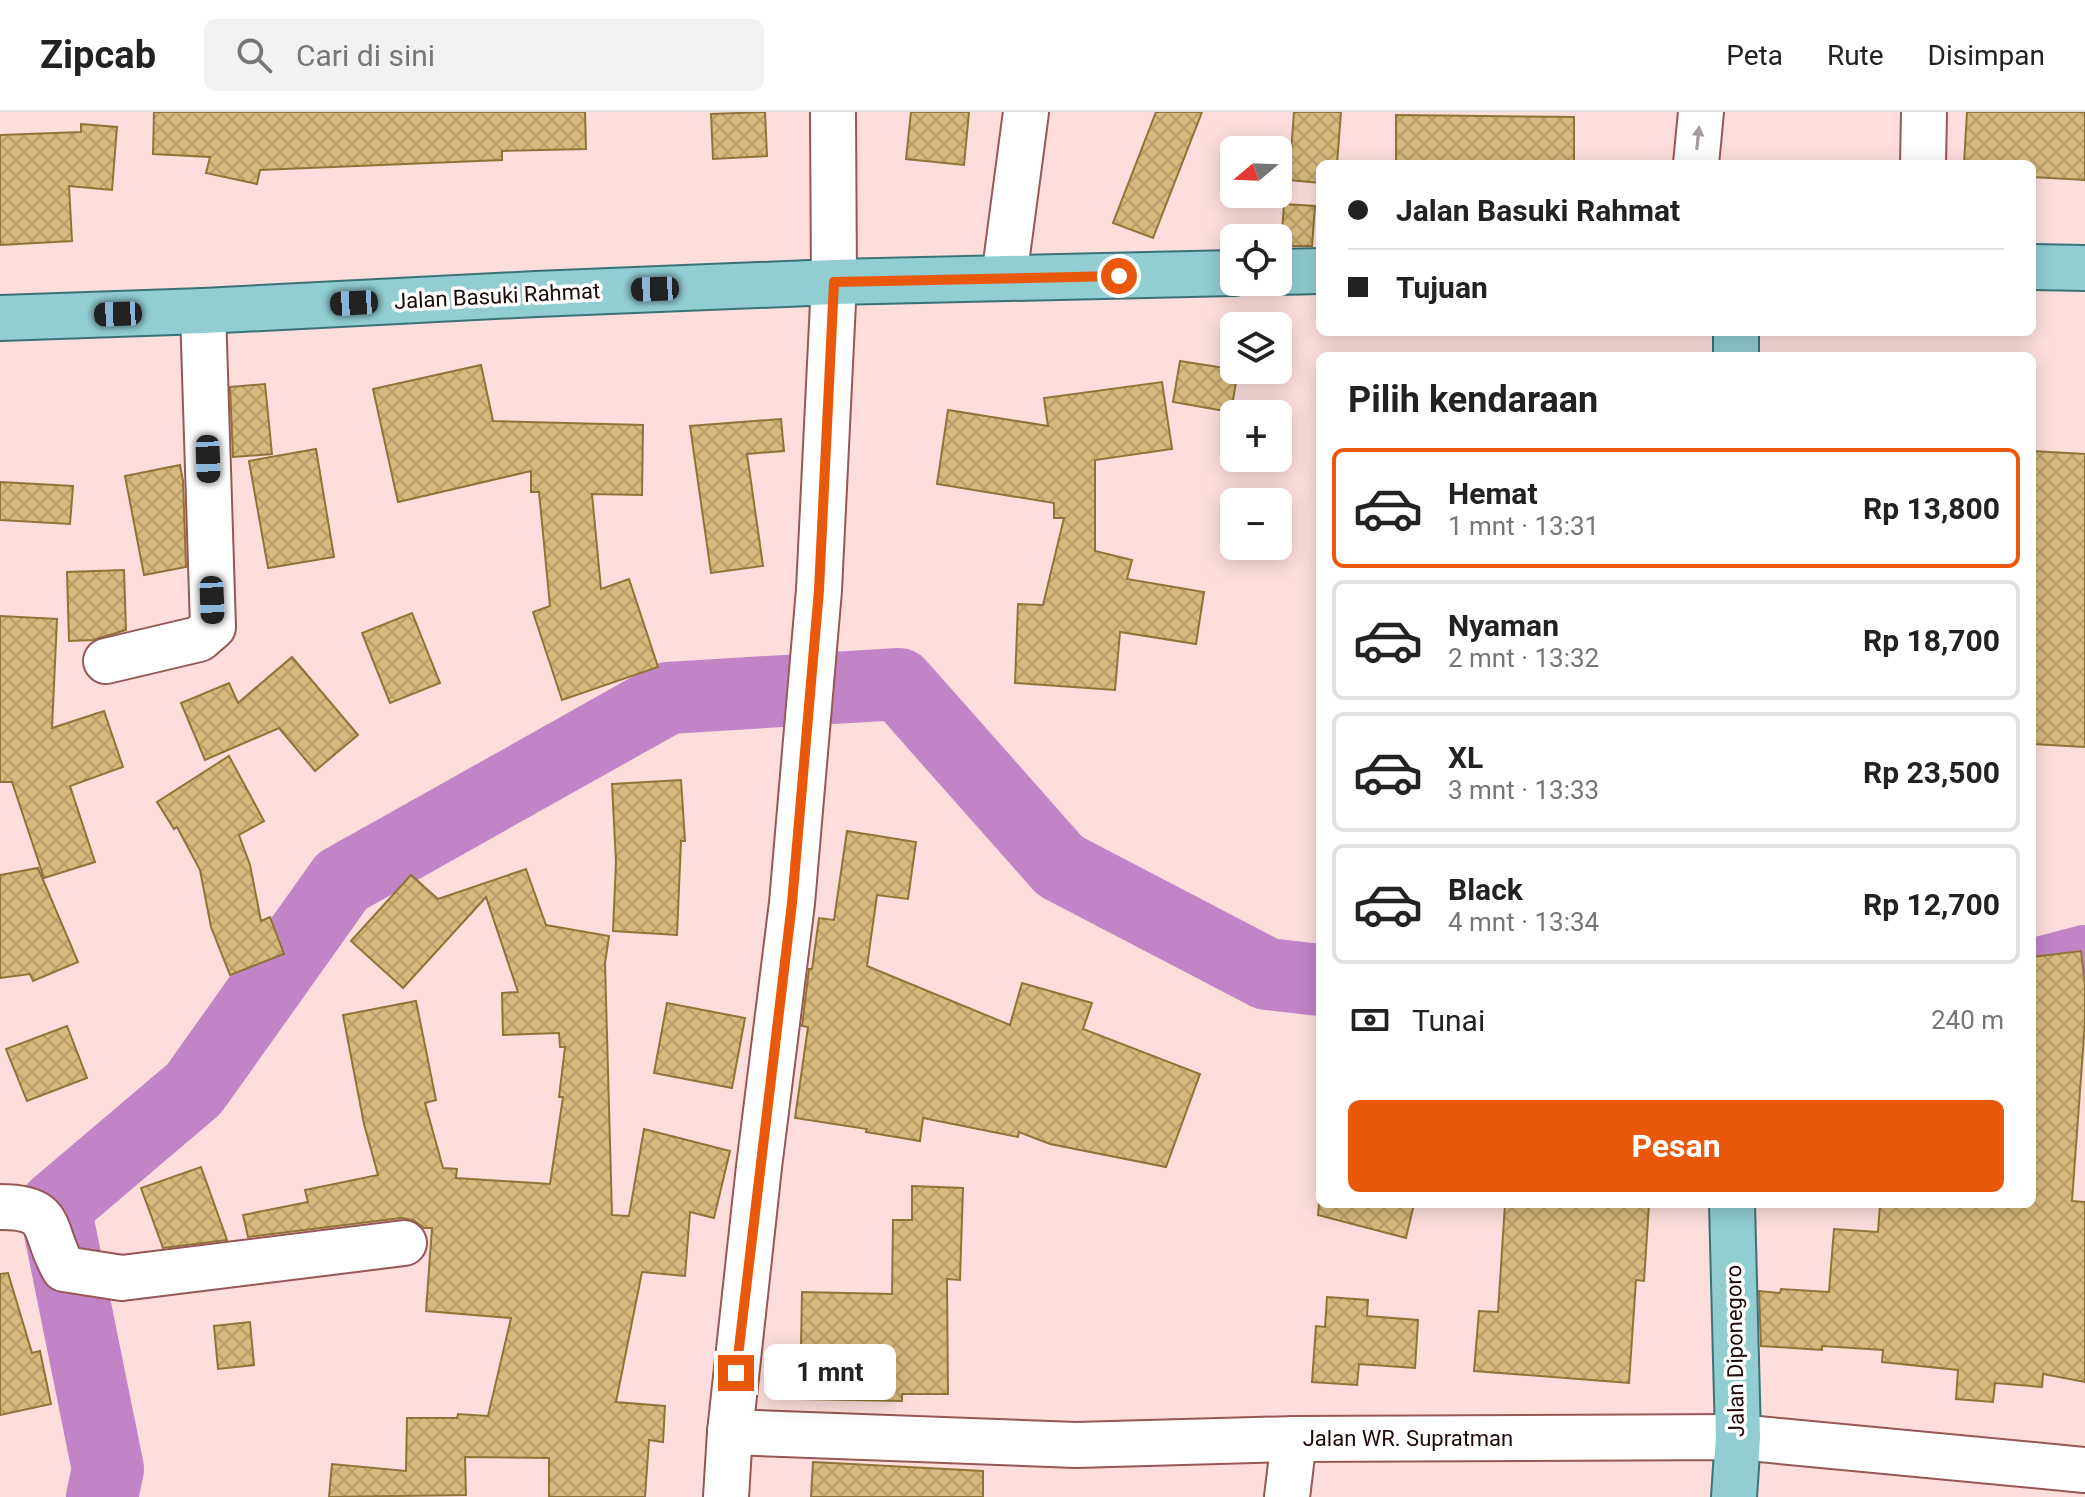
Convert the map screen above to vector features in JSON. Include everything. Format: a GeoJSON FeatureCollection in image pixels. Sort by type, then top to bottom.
{"type":"FeatureCollection","features":[{"type":"Feature","properties":{"kind":"main road"},"geometry":{"type":"LineString","coordinates":[[2036,267],[2085,268]]}},
{"type":"Feature","properties":{"kind":"main road"},"geometry":{"type":"LineString","coordinates":[[1292,272],[1316,271]]}},
{"type":"Feature","properties":{"kind":"main road","name":"Jalan Basuki Rahmat"},"geometry":{"type":"LineString","coordinates":[[0,318],[834,282],[1220,273]]}},
{"type":"Feature","properties":{"kind":"main road","name":"Jalan Diponegoro"},"geometry":{"type":"LineString","coordinates":[[1732,1208],[1738,1437],[1734,1497]]}},
{"type":"Feature","properties":{"kind":"street"},"geometry":{"type":"LineString","coordinates":[[726,1497],[730,1432],[792,903],[819,590],[834,282],[833,112]]}},
{"type":"Feature","properties":{"kind":"street"},"geometry":{"type":"LineString","coordinates":[[1004,278],[1026,112]]}},
{"type":"Feature","properties":{"kind":"street"},"geometry":{"type":"LineString","coordinates":[[1696,160],[1701,112]]}},
{"type":"Feature","properties":{"kind":"street"},"geometry":{"type":"LineString","coordinates":[[1923,160],[1924,112]]}},
{"type":"Feature","properties":{"kind":"street"},"geometry":{"type":"LineString","coordinates":[[106,661],[199,639],[213,627],[203,311]]}},
{"type":"Feature","properties":{"kind":"street"},"geometry":{"type":"LineString","coordinates":[[0,1207],[33,1210],[42,1219],[64,1269],[122,1278],[404,1243]]}},
{"type":"Feature","properties":{"kind":"street","name":"Jalan WR. Supratman"},"geometry":{"type":"LineString","coordinates":[[730,1432],[1076,1445],[1294,1439],[1738,1437],[2085,1470]]}},
{"type":"Feature","properties":{"kind":"street"},"geometry":{"type":"LineString","coordinates":[[1287,1497],[1294,1439]]}},
{"type":"Feature","properties":{"kind":"building"},"geometry":{"type":"Polygon","coordinates":[[[154,112],[585,112],[586,149],[502,151],[502,160],[260,170],[257,184],[206,173],[210,157],[153,154],[154,112]]]}},
{"type":"Feature","properties":{"kind":"building"},"geometry":{"type":"Polygon","coordinates":[[[765,112],[767,156],[713,159],[711,114],[765,112]]]}},
{"type":"Feature","properties":{"kind":"building"},"geometry":{"type":"Polygon","coordinates":[[[911,112],[969,112],[964,165],[906,159],[911,112]]]}},
{"type":"Feature","properties":{"kind":"building"},"geometry":{"type":"Polygon","coordinates":[[[1156,112],[1202,112],[1153,238],[1113,223],[1156,112]]]}},
{"type":"Feature","properties":{"kind":"building"},"geometry":{"type":"Polygon","coordinates":[[[1294,112],[1341,112],[1337,160],[1316,160],[1316,183],[1292,180],[1294,112]]]}},
{"type":"Feature","properties":{"kind":"building"},"geometry":{"type":"Polygon","coordinates":[[[1967,112],[2085,112],[2085,180],[2036,177],[2036,160],[1964,160],[1967,112]]]}},
{"type":"Feature","properties":{"kind":"building"},"geometry":{"type":"Polygon","coordinates":[[[1396,115],[1574,117],[1574,160],[1396,160],[1396,115]]]}},
{"type":"Feature","properties":{"kind":"building"},"geometry":{"type":"Polygon","coordinates":[[[81,124],[117,127],[112,190],[69,186],[72,241],[0,245],[0,135],[81,132],[81,124]]]}},
{"type":"Feature","properties":{"kind":"building"},"geometry":{"type":"Polygon","coordinates":[[[1292,205],[1315,206],[1312,246],[1292,246],[1292,224],[1283,224],[1284,208],[1292,208],[1292,205]]]}},
{"type":"Feature","properties":{"kind":"building"},"geometry":{"type":"Polygon","coordinates":[[[1180,361],[1220,367],[1220,384],[1236,384],[1233,400],[1220,400],[1220,410],[1173,402],[1180,361]]]}},
{"type":"Feature","properties":{"kind":"building"},"geometry":{"type":"Polygon","coordinates":[[[481,365],[493,421],[643,425],[642,495],[592,494],[601,589],[629,579],[658,667],[562,700],[533,612],[550,606],[539,492],[531,492],[531,471],[398,502],[373,389],[481,365]]]}},
{"type":"Feature","properties":{"kind":"building"},"geometry":{"type":"Polygon","coordinates":[[[1162,382],[1172,449],[1095,460],[1095,551],[1132,560],[1127,579],[1204,592],[1196,644],[1120,632],[1115,690],[1015,683],[1018,604],[1043,605],[1064,518],[1054,518],[1054,503],[937,484],[948,410],[1048,426],[1044,398],[1162,382]]]}},
{"type":"Feature","properties":{"kind":"building"},"geometry":{"type":"Polygon","coordinates":[[[265,384],[272,454],[233,457],[230,387],[265,384]]]}},
{"type":"Feature","properties":{"kind":"building"},"geometry":{"type":"Polygon","coordinates":[[[781,419],[784,451],[747,454],[763,566],[711,573],[690,426],[781,419]]]}},
{"type":"Feature","properties":{"kind":"building"},"geometry":{"type":"Polygon","coordinates":[[[316,449],[334,557],[268,568],[249,461],[316,449]]]}},
{"type":"Feature","properties":{"kind":"building"},"geometry":{"type":"Polygon","coordinates":[[[2036,451],[2085,454],[2085,747],[2036,744],[2036,451]]]}},
{"type":"Feature","properties":{"kind":"building"},"geometry":{"type":"Polygon","coordinates":[[[180,465],[186,567],[144,575],[125,476],[180,465]]]}},
{"type":"Feature","properties":{"kind":"building"},"geometry":{"type":"Polygon","coordinates":[[[0,482],[73,486],[70,524],[0,520],[0,482]]]}},
{"type":"Feature","properties":{"kind":"building"},"geometry":{"type":"Polygon","coordinates":[[[124,570],[126,630],[93,640],[69,641],[67,572],[124,570]]]}},
{"type":"Feature","properties":{"kind":"building"},"geometry":{"type":"Polygon","coordinates":[[[412,613],[440,683],[390,703],[362,633],[412,613]]]}},
{"type":"Feature","properties":{"kind":"building"},"geometry":{"type":"Polygon","coordinates":[[[0,616],[57,619],[52,728],[104,711],[123,767],[70,786],[95,862],[44,878],[12,782],[0,782],[0,616]]]}},
{"type":"Feature","properties":{"kind":"building"},"geometry":{"type":"Polygon","coordinates":[[[292,657],[358,735],[315,771],[279,728],[205,760],[181,703],[229,683],[238,703],[292,657]]]}},
{"type":"Feature","properties":{"kind":"building"},"geometry":{"type":"Polygon","coordinates":[[[229,756],[264,821],[239,835],[250,865],[261,921],[270,917],[284,954],[230,975],[211,927],[200,870],[177,827],[174,829],[157,802],[229,756]]]}},
{"type":"Feature","properties":{"kind":"building"},"geometry":{"type":"Polygon","coordinates":[[[681,780],[685,841],[681,841],[677,935],[613,931],[616,862],[612,784],[681,780]]]}},
{"type":"Feature","properties":{"kind":"building"},"geometry":{"type":"Polygon","coordinates":[[[847,831],[916,842],[908,899],[877,895],[867,966],[1010,1025],[1022,983],[1092,1003],[1083,1029],[1200,1074],[1166,1167],[1050,1144],[1019,1132],[1018,1137],[923,1118],[920,1141],[795,1118],[808,1027],[802,1026],[809,969],[812,969],[819,918],[834,920],[847,831]]]}},
{"type":"Feature","properties":{"kind":"building"},"geometry":{"type":"Polygon","coordinates":[[[38,868],[78,962],[33,981],[30,974],[0,978],[0,875],[38,868]]]}},
{"type":"Feature","properties":{"kind":"building"},"geometry":{"type":"Polygon","coordinates":[[[526,869],[546,925],[609,936],[605,963],[612,1215],[629,1216],[644,1129],[730,1151],[714,1218],[690,1212],[685,1276],[642,1272],[616,1402],[665,1406],[663,1442],[649,1440],[645,1497],[549,1497],[549,1458],[465,1457],[466,1495],[329,1497],[332,1464],[406,1471],[407,1418],[457,1418],[458,1414],[488,1416],[511,1318],[426,1311],[432,1228],[424,1228],[413,1220],[401,1218],[248,1237],[243,1215],[308,1202],[305,1190],[378,1175],[364,1124],[343,1015],[416,1001],[436,1100],[425,1103],[443,1168],[457,1169],[456,1178],[550,1184],[563,1097],[559,1097],[565,1047],[560,1047],[559,1033],[503,1035],[502,993],[518,992],[486,897],[403,988],[351,941],[411,875],[438,899],[526,869]]]}},
{"type":"Feature","properties":{"kind":"building"},"geometry":{"type":"Polygon","coordinates":[[[2081,951],[2085,985],[2072,1201],[2085,1202],[2085,1382],[2043,1374],[2042,1387],[1995,1383],[1993,1402],[1956,1399],[1958,1370],[1882,1362],[1883,1350],[1761,1346],[1759,1291],[1829,1292],[1834,1229],[1878,1232],[1880,1208],[2036,1208],[2036,957],[2081,951]]]}},
{"type":"Feature","properties":{"kind":"building"},"geometry":{"type":"Polygon","coordinates":[[[667,1003],[745,1018],[732,1088],[654,1073],[667,1003]]]}},
{"type":"Feature","properties":{"kind":"building"},"geometry":{"type":"Polygon","coordinates":[[[67,1026],[87,1078],[27,1101],[6,1049],[67,1026]]]}},
{"type":"Feature","properties":{"kind":"building"},"geometry":{"type":"Polygon","coordinates":[[[201,1167],[227,1240],[163,1248],[141,1188],[201,1167]]]}},
{"type":"Feature","properties":{"kind":"building"},"geometry":{"type":"Polygon","coordinates":[[[912,1186],[963,1188],[960,1280],[947,1279],[948,1394],[902,1394],[902,1401],[800,1399],[802,1292],[892,1294],[893,1220],[912,1220],[912,1186]]]}},
{"type":"Feature","properties":{"kind":"building"},"geometry":{"type":"Polygon","coordinates":[[[1319,1208],[1413,1208],[1406,1238],[1318,1215],[1319,1208]]]}},
{"type":"Feature","properties":{"kind":"building"},"geometry":{"type":"Polygon","coordinates":[[[1505,1208],[1649,1208],[1644,1281],[1636,1280],[1629,1383],[1474,1371],[1479,1311],[1498,1312],[1505,1208]]]}},
{"type":"Feature","properties":{"kind":"building"},"geometry":{"type":"Polygon","coordinates":[[[8,1273],[32,1353],[40,1351],[51,1404],[0,1415],[0,1274],[8,1273]]]}},
{"type":"Feature","properties":{"kind":"building"},"geometry":{"type":"Polygon","coordinates":[[[1327,1297],[1368,1300],[1367,1316],[1418,1320],[1415,1368],[1359,1364],[1357,1385],[1312,1382],[1316,1326],[1325,1327],[1327,1297]]]}},
{"type":"Feature","properties":{"kind":"building"},"geometry":{"type":"Polygon","coordinates":[[[250,1322],[254,1365],[218,1369],[214,1326],[250,1322]]]}},
{"type":"Feature","properties":{"kind":"building"},"geometry":{"type":"Polygon","coordinates":[[[813,1462],[983,1471],[983,1497],[811,1497],[813,1462]]]}},
{"type":"Feature","properties":{"kind":"waterway"},"geometry":{"type":"LineString","coordinates":[[102,1497],[108,1469],[55,1207],[194,1089],[342,881],[668,698],[899,684],[1060,866],[1267,974],[1316,980]]}},
{"type":"Feature","properties":{"kind":"waterway"},"geometry":{"type":"LineString","coordinates":[[2036,974],[2085,961]]}},
{"type":"Feature","properties":{"kind":"route"},"geometry":{"type":"LineString","coordinates":[[736,1373],[792,903],[819,590],[834,282],[1119,276]]}}]}
